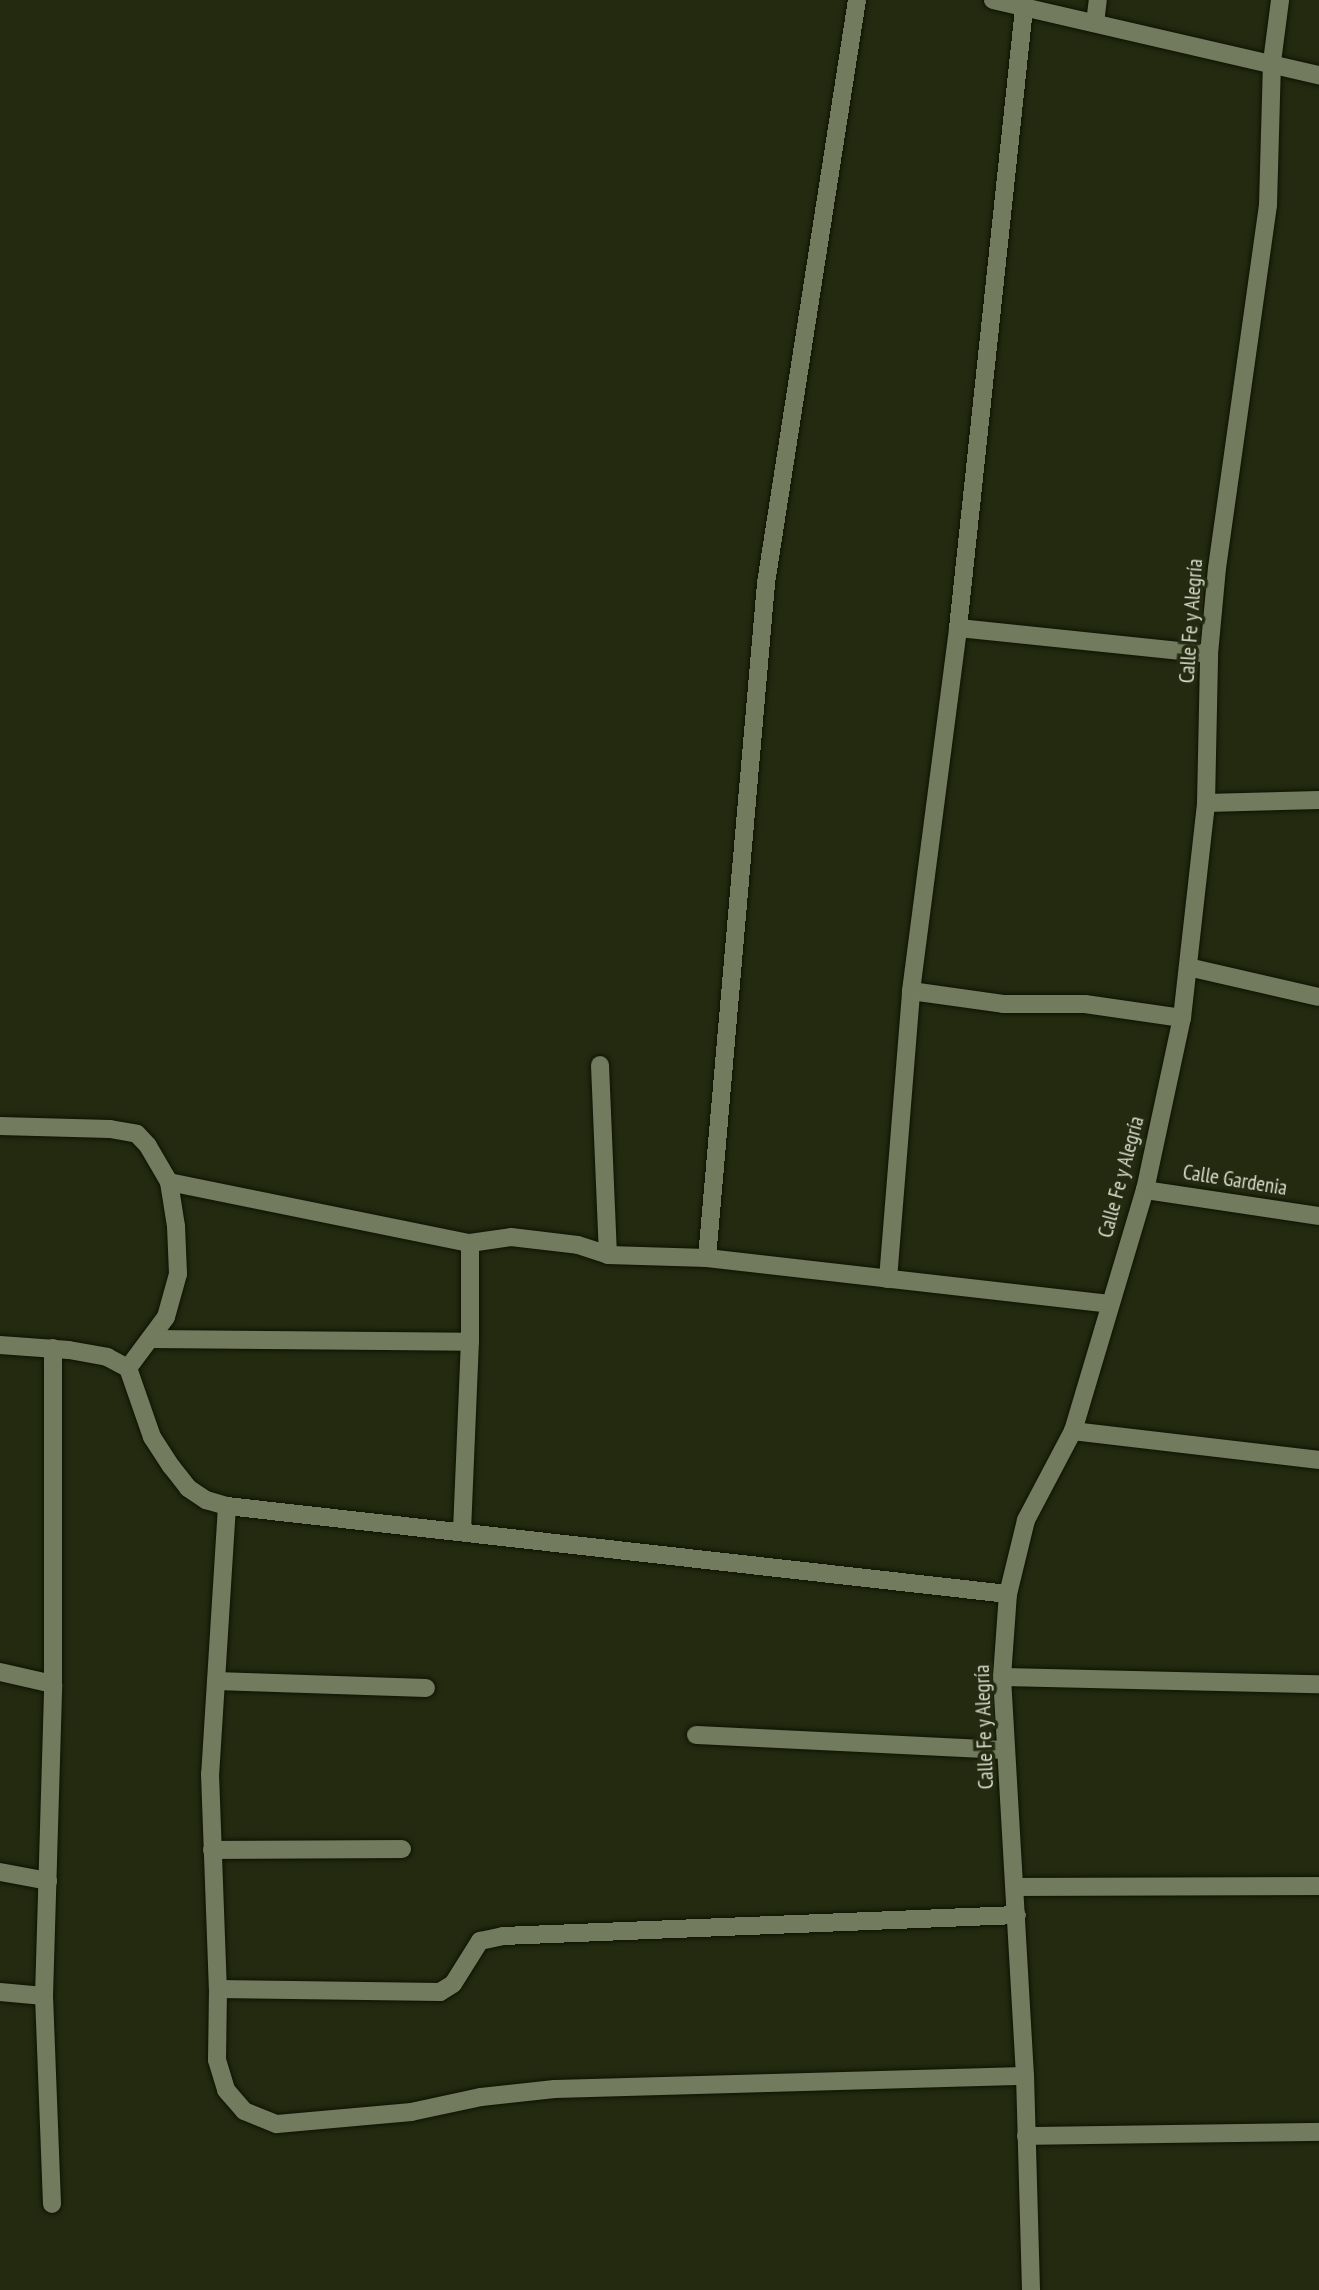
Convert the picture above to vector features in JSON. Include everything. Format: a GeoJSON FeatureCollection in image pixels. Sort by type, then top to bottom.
{"type":"FeatureCollection","features":[{"type":"Feature","properties":{"kind":"street"},"geometry":{"type":"LineString","coordinates":[[707,1258],[766,583],[857,0]]}},
{"type":"Feature","properties":{"kind":"street"},"geometry":{"type":"LineString","coordinates":[[993,0],[1272,62],[1319,75]]}},
{"type":"Feature","properties":{"kind":"street"},"geometry":{"type":"LineString","coordinates":[[1095,23],[1098,0]]}},
{"type":"Feature","properties":{"kind":"street","name":"Calle Fe y Alegría"},"geometry":{"type":"LineString","coordinates":[[1031,2290],[1025,2076],[1002,1677],[1008,1594],[1026,1520],[1073,1431],[1144,1190],[1182,1018],[1206,803],[1209,654],[1217,568],[1268,205],[1272,62],[1280,0]]}},
{"type":"Feature","properties":{"kind":"street"},"geometry":{"type":"LineString","coordinates":[[888,1279],[911,991],[958,628],[1024,8]]}},
{"type":"Feature","properties":{"kind":"street"},"geometry":{"type":"LineString","coordinates":[[958,628],[1209,654]]}},
{"type":"Feature","properties":{"kind":"street"},"geometry":{"type":"LineString","coordinates":[[1206,803],[1319,800]]}},
{"type":"Feature","properties":{"kind":"street"},"geometry":{"type":"LineString","coordinates":[[1188,967],[1319,997]]}},
{"type":"Feature","properties":{"kind":"street"},"geometry":{"type":"LineString","coordinates":[[911,991],[1003,1004],[1086,1004],[1182,1018]]}},
{"type":"Feature","properties":{"kind":"street"},"geometry":{"type":"LineString","coordinates":[[600,1065],[608,1255]]}},
{"type":"Feature","properties":{"kind":"street"},"geometry":{"type":"LineString","coordinates":[[0,1126],[110,1129],[136,1134],[148,1146],[169,1182],[176,1226],[178,1274],[166,1317],[128,1368]]}},
{"type":"Feature","properties":{"kind":"street"},"geometry":{"type":"LineString","coordinates":[[169,1182],[470,1243],[511,1237],[578,1245],[608,1255],[707,1258],[1109,1304]]}},
{"type":"Feature","properties":{"kind":"street","name":"Calle Gardenia"},"geometry":{"type":"LineString","coordinates":[[1144,1190],[1319,1216]]}},
{"type":"Feature","properties":{"kind":"street"},"geometry":{"type":"LineString","coordinates":[[462,1531],[470,1342],[470,1243]]}},
{"type":"Feature","properties":{"kind":"street"},"geometry":{"type":"LineString","coordinates":[[150,1339],[470,1342]]}},
{"type":"Feature","properties":{"kind":"street"},"geometry":{"type":"LineString","coordinates":[[0,1345],[53,1348],[107,1357],[128,1368],[152,1437],[172,1466],[188,1488],[205,1500],[227,1506],[1008,1594]]}},
{"type":"Feature","properties":{"kind":"street"},"geometry":{"type":"LineString","coordinates":[[52,2204],[44,1996],[53,1684],[53,1348]]}},
{"type":"Feature","properties":{"kind":"street"},"geometry":{"type":"LineString","coordinates":[[1073,1431],[1319,1460]]}},
{"type":"Feature","properties":{"kind":"street"},"geometry":{"type":"LineString","coordinates":[[227,1506],[210,1774],[218,1989],[217,2060],[226,2090],[244,2111],[278,2124],[411,2112],[481,2097],[555,2088],[1025,2076]]}},
{"type":"Feature","properties":{"kind":"street"},"geometry":{"type":"LineString","coordinates":[[0,1672],[53,1684]]}},
{"type":"Feature","properties":{"kind":"street"},"geometry":{"type":"LineString","coordinates":[[1002,1677],[1319,1684]]}},
{"type":"Feature","properties":{"kind":"street"},"geometry":{"type":"LineString","coordinates":[[216,1681],[426,1688]]}},
{"type":"Feature","properties":{"kind":"street"},"geometry":{"type":"LineString","coordinates":[[696,1735],[1006,1750]]}},
{"type":"Feature","properties":{"kind":"street"},"geometry":{"type":"LineString","coordinates":[[212,1850],[402,1849]]}},
{"type":"Feature","properties":{"kind":"street"},"geometry":{"type":"LineString","coordinates":[[0,1872],[48,1881]]}},
{"type":"Feature","properties":{"kind":"street"},"geometry":{"type":"LineString","coordinates":[[1015,1886],[1319,1886]]}},
{"type":"Feature","properties":{"kind":"street"},"geometry":{"type":"LineString","coordinates":[[218,1989],[440,1992],[453,1984],[480,1941],[503,1936],[1017,1915]]}},
{"type":"Feature","properties":{"kind":"street"},"geometry":{"type":"LineString","coordinates":[[0,1992],[44,1996]]}},
{"type":"Feature","properties":{"kind":"street"},"geometry":{"type":"LineString","coordinates":[[1026,2136],[1319,2132]]}}]}
